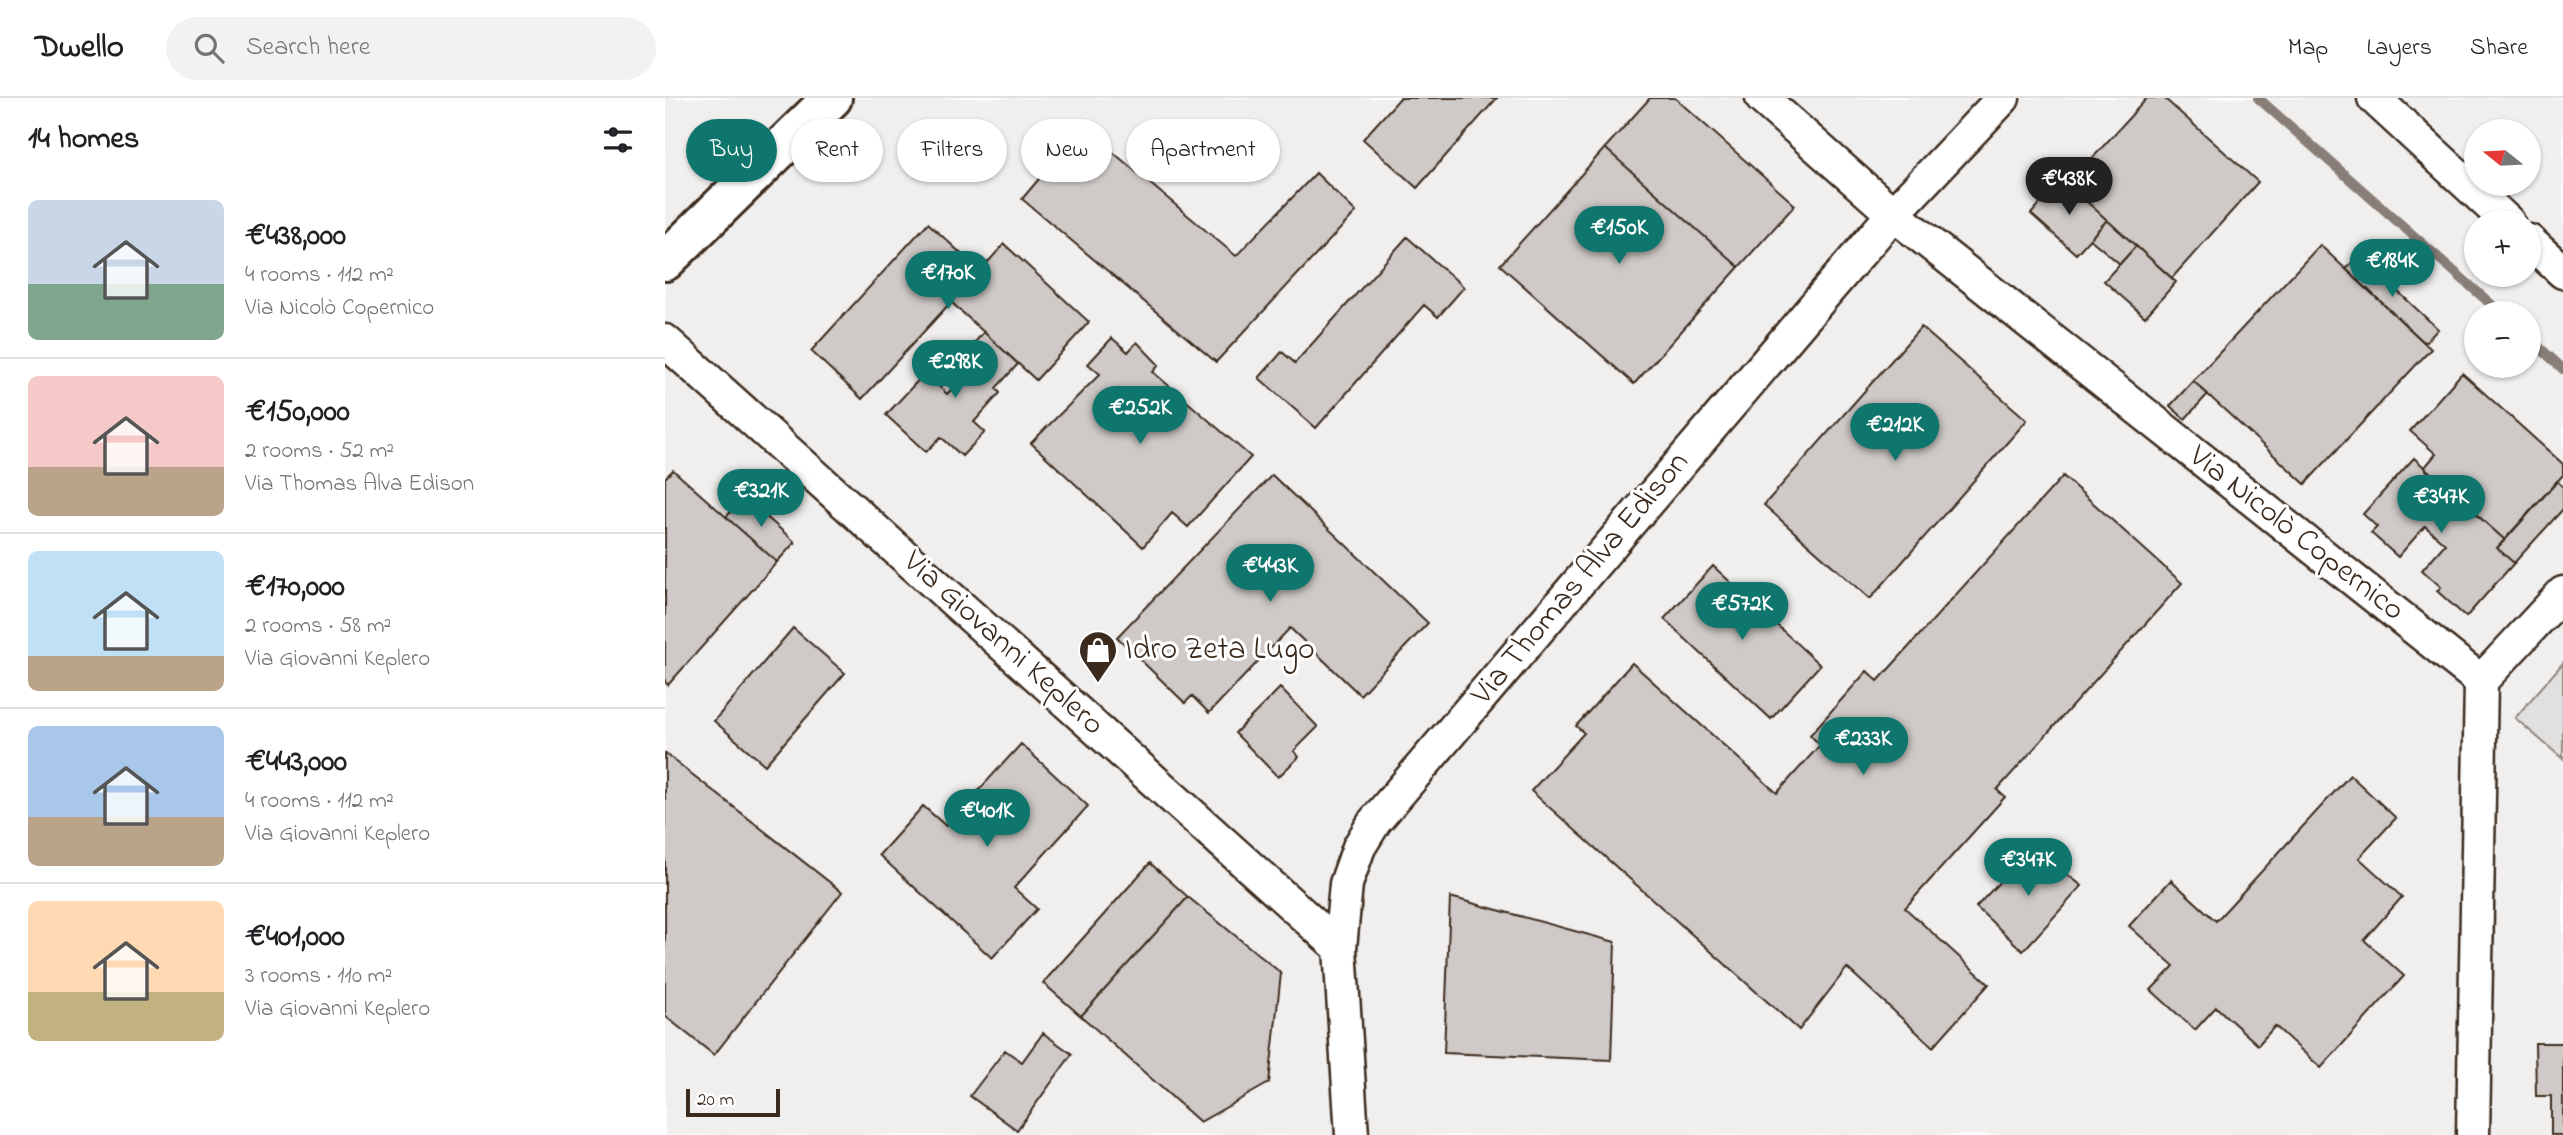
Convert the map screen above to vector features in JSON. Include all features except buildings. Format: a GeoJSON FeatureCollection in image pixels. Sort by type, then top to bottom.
{"type":"FeatureCollection","features":[{"type":"Feature","properties":{"kind":"main road"},"geometry":{"type":"LineString","coordinates":[[665,261],[832,98]]}},
{"type":"Feature","properties":{"kind":"street","name":"Via Nicolò Copernico"},"geometry":{"type":"LineString","coordinates":[[1762,98],[1893,214],[2481,681]]}},
{"type":"Feature","properties":{"kind":"street","name":"Via Thomas Alva Edison"},"geometry":{"type":"LineString","coordinates":[[1352,1135],[1340,948],[1346,884],[1359,847],[1375,821],[1893,214],[2003,98]]}},
{"type":"Feature","properties":{"kind":"street"},"geometry":{"type":"LineString","coordinates":[[2374,98],[2495,210]]}},
{"type":"Feature","properties":{"kind":"street"},"geometry":{"type":"LineString","coordinates":[[2541,252],[2563,272]]}},
{"type":"Feature","properties":{"kind":"street","name":"Via Giovanni Keplero"},"geometry":{"type":"LineString","coordinates":[[665,341],[1340,948]]}},
{"type":"Feature","properties":{"kind":"street"},"geometry":{"type":"LineString","coordinates":[[2473,1135],[2481,681],[2563,593]]}},
{"type":"Feature","properties":{"kind":"shaded area"},"geometry":{"type":"Polygon","coordinates":[[[665,98],[2563,98],[2563,1135],[665,1135],[665,98]]]}},
{"type":"Feature","properties":{"kind":"shaded area"},"geometry":{"type":"Polygon","coordinates":[[[2563,663],[2563,759],[2515,718],[2563,663]]]}},
{"type":"Feature","properties":{"kind":"waterway"},"geometry":{"type":"LineString","coordinates":[[2258,98],[2487,301]]}},
{"type":"Feature","properties":{"kind":"waterway"},"geometry":{"type":"LineString","coordinates":[[2541,349],[2563,369]]}},
{"type":"Feature","properties":{"kind":"place","name":"Idro Zeta Lugo"},"geometry":{"type":"Point","coordinates":[1098,684]}}]}
